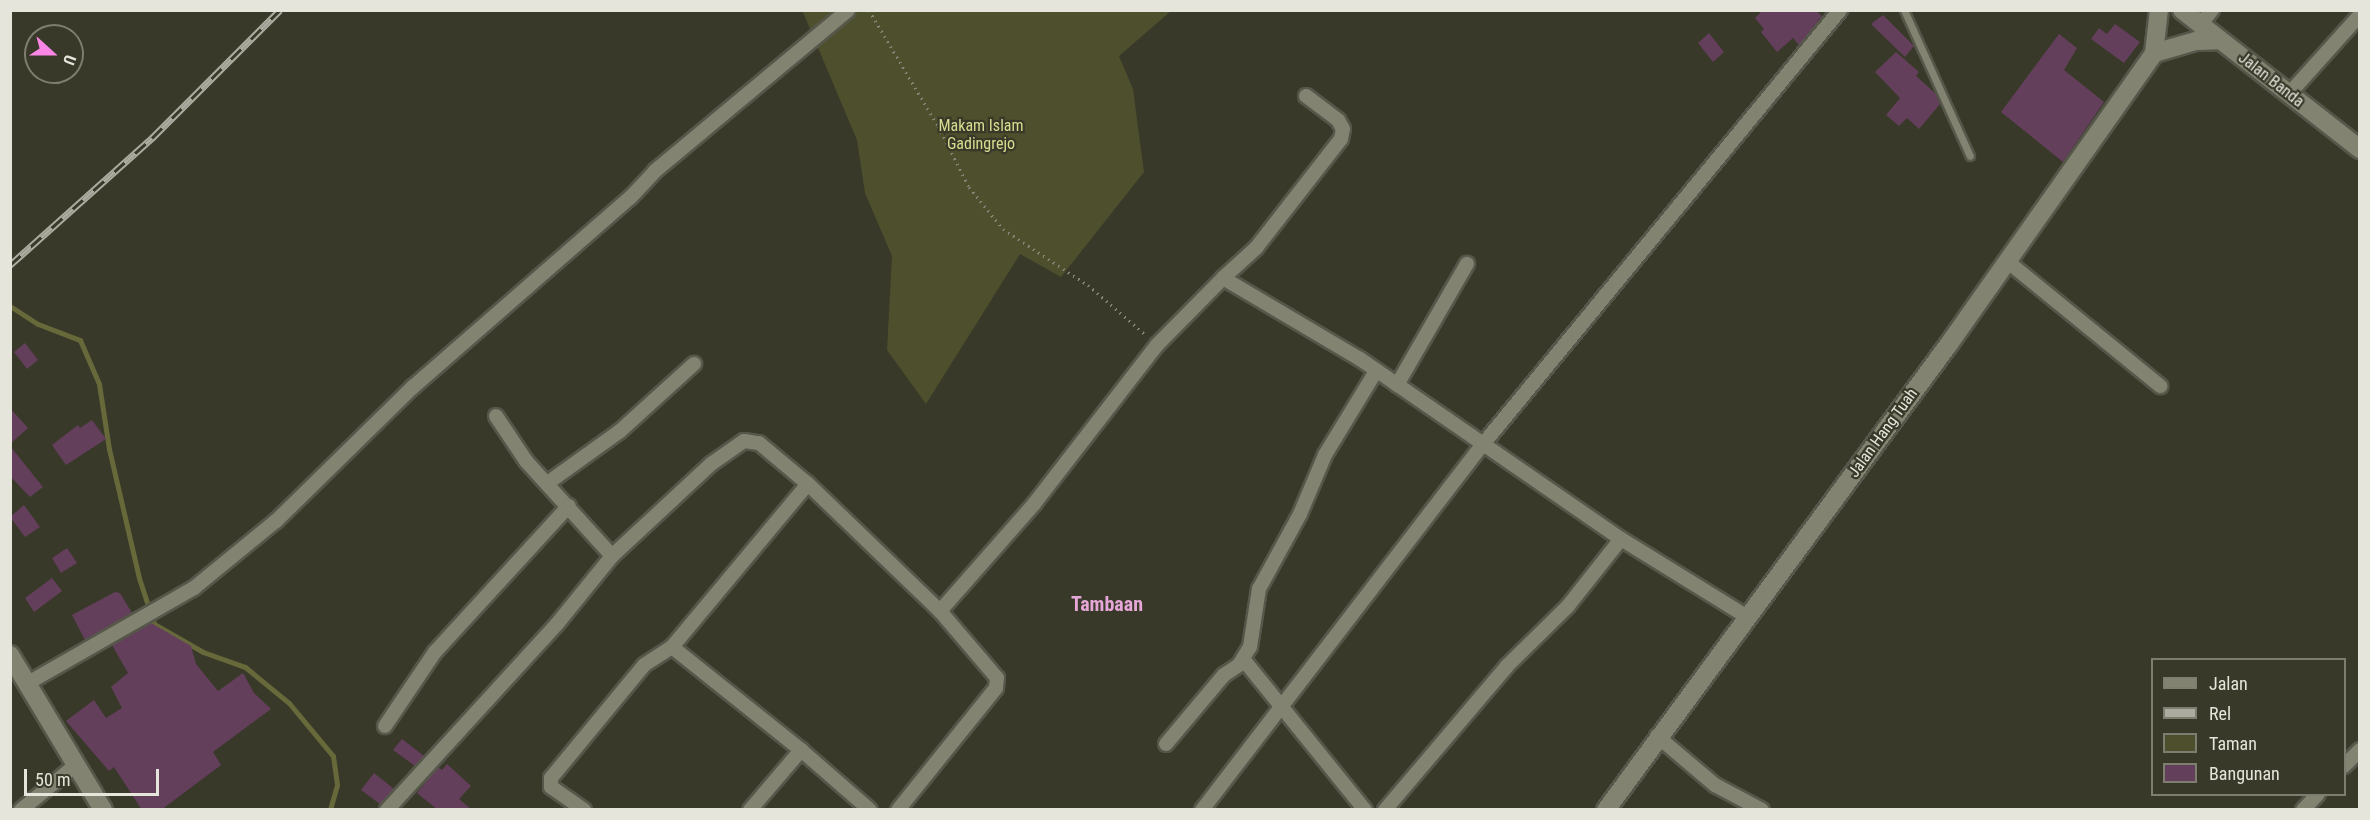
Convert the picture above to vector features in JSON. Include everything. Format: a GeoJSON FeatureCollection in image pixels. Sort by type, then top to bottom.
{"type":"FeatureCollection","features":[{"type":"Feature","properties":{"kind":"street"},"geometry":{"type":"LineString","coordinates":[[28,683],[194,588],[276,521],[413,387],[630,198],[655,171],[848,10]]}},
{"type":"Feature","properties":{"kind":"street"},"geometry":{"type":"LineString","coordinates":[[1202,810],[1484,443],[1840,10]]}},
{"type":"Feature","properties":{"kind":"street"},"geometry":{"type":"LineString","coordinates":[[2159,10],[2154,53],[2196,41],[2219,40]]}},
{"type":"Feature","properties":{"kind":"street","name":"Jalan Banda"},"geometry":{"type":"LineString","coordinates":[[2182,10],[2199,26],[2360,149]]}},
{"type":"Feature","properties":{"kind":"street"},"geometry":{"type":"LineString","coordinates":[[2199,26],[2212,10]]}},
{"type":"Feature","properties":{"kind":"street"},"geometry":{"type":"LineString","coordinates":[[2289,94],[2360,15]]}},
{"type":"Feature","properties":{"kind":"street","name":"Jalan Hang Tuah"},"geometry":{"type":"LineString","coordinates":[[1606,810],[1657,736],[1749,618],[2154,53]]}},
{"type":"Feature","properties":{"kind":"street"},"geometry":{"type":"LineString","coordinates":[[940,611],[1034,504],[1157,345],[1256,248],[1341,138],[1343,129],[1338,120],[1306,96]]}},
{"type":"Feature","properties":{"kind":"street"},"geometry":{"type":"LineString","coordinates":[[2007,261],[2160,386]]}},
{"type":"Feature","properties":{"kind":"street"},"geometry":{"type":"LineString","coordinates":[[1396,385],[1467,264]]}},
{"type":"Feature","properties":{"kind":"street"},"geometry":{"type":"LineString","coordinates":[[1223,278],[1376,371],[1621,539],[1749,618]]}},
{"type":"Feature","properties":{"kind":"street"},"geometry":{"type":"LineString","coordinates":[[549,482],[620,431],[694,364]]}},
{"type":"Feature","properties":{"kind":"street"},"geometry":{"type":"LineString","coordinates":[[1166,744],[1244,659],[1255,629],[1259,589],[1300,514],[1325,455],[1376,371]]}},
{"type":"Feature","properties":{"kind":"street"},"geometry":{"type":"LineString","coordinates":[[496,416],[526,461],[549,482],[612,556]]}},
{"type":"Feature","properties":{"kind":"street"},"geometry":{"type":"LineString","coordinates":[[387,810],[557,624],[612,556],[711,464],[744,441],[759,443],[808,484],[940,611],[990,666],[997,678],[996,688],[898,810]]}},
{"type":"Feature","properties":{"kind":"street"},"geometry":{"type":"LineString","coordinates":[[584,810],[551,787],[551,778],[644,665],[672,647],[808,484]]}},
{"type":"Feature","properties":{"kind":"street"},"geometry":{"type":"LineString","coordinates":[[386,726],[435,652],[569,506]]}},
{"type":"Feature","properties":{"kind":"street"},"geometry":{"type":"LineString","coordinates":[[1385,810],[1508,666],[1568,606],[1621,539]]}},
{"type":"Feature","properties":{"kind":"street"},"geometry":{"type":"LineString","coordinates":[[672,647],[801,750],[863,807]]}},
{"type":"Feature","properties":{"kind":"street"},"geometry":{"type":"LineString","coordinates":[[10,655],[103,810]]}},
{"type":"Feature","properties":{"kind":"street"},"geometry":{"type":"LineString","coordinates":[[1244,659],[1365,810]]}},
{"type":"Feature","properties":{"kind":"street"},"geometry":{"type":"LineString","coordinates":[[1657,736],[1715,785],[1762,810]]}},
{"type":"Feature","properties":{"kind":"street"},"geometry":{"type":"LineString","coordinates":[[750,810],[801,750]]}},
{"type":"Feature","properties":{"kind":"street"},"geometry":{"type":"LineString","coordinates":[[2346,764],[2360,750]]}},
{"type":"Feature","properties":{"kind":"street"},"geometry":{"type":"LineString","coordinates":[[21,810],[77,764]]}},
{"type":"Feature","properties":{"kind":"street"},"geometry":{"type":"LineString","coordinates":[[2303,810],[2317,796]]}},
{"type":"Feature","properties":{"kind":"lane"},"geometry":{"type":"LineString","coordinates":[[1904,10],[1970,156]]}},
{"type":"Feature","properties":{"kind":"path"},"geometry":{"type":"LineString","coordinates":[[869,10],[969,187],[1003,229],[1088,285],[1157,345]]}},
{"type":"Feature","properties":{"kind":"green space","name":"Makam Islam Gadingrejo"},"geometry":{"type":"Polygon","coordinates":[[[802,10],[1171,11],[1119,56],[1133,89],[1144,172],[1061,277],[1020,254],[926,404],[887,350],[892,256],[865,193],[857,140],[802,10]]]}},
{"type":"Feature","properties":{"kind":"building"},"geometry":{"type":"Polygon","coordinates":[[[1763,10],[1815,10],[1822,16],[1799,45],[1793,38],[1777,52],[1761,32],[1764,29],[1755,18],[1763,10]]]}},
{"type":"Feature","properties":{"kind":"building"},"geometry":{"type":"Polygon","coordinates":[[[1883,15],[1914,46],[1905,57],[1871,24],[1883,15]]]}},
{"type":"Feature","properties":{"kind":"building"},"geometry":{"type":"Polygon","coordinates":[[[2115,24],[2140,42],[2124,63],[2091,39],[2099,28],[2107,34],[2115,24]]]}},
{"type":"Feature","properties":{"kind":"building"},"geometry":{"type":"Polygon","coordinates":[[[1709,33],[1724,52],[1713,62],[1698,43],[1709,33]]]}},
{"type":"Feature","properties":{"kind":"building"},"geometry":{"type":"Polygon","coordinates":[[[2059,34],[2077,48],[2064,70],[2104,102],[2063,162],[2001,112],[2059,34]]]}},
{"type":"Feature","properties":{"kind":"building"},"geometry":{"type":"Polygon","coordinates":[[[1896,52],[1919,72],[1916,76],[1935,93],[1940,104],[1919,129],[1907,118],[1899,126],[1886,115],[1900,98],[1875,72],[1896,52]]]}},
{"type":"Feature","properties":{"kind":"building"},"geometry":{"type":"Polygon","coordinates":[[[25,343],[38,360],[27,369],[14,352],[25,343]]]}},
{"type":"Feature","properties":{"kind":"building"},"geometry":{"type":"Polygon","coordinates":[[[10,408],[28,428],[10,444],[10,408]]]}},
{"type":"Feature","properties":{"kind":"building"},"geometry":{"type":"Polygon","coordinates":[[[92,420],[106,439],[66,465],[52,445],[78,425],[80,428],[92,420]]]}},
{"type":"Feature","properties":{"kind":"building"},"geometry":{"type":"Polygon","coordinates":[[[10,446],[43,487],[30,497],[10,476],[10,446]]]}},
{"type":"Feature","properties":{"kind":"building"},"geometry":{"type":"Polygon","coordinates":[[[24,505],[40,527],[25,537],[10,517],[24,505]]]}},
{"type":"Feature","properties":{"kind":"building"},"geometry":{"type":"Polygon","coordinates":[[[67,548],[77,563],[61,573],[52,558],[67,548]]]}},
{"type":"Feature","properties":{"kind":"building"},"geometry":{"type":"Polygon","coordinates":[[[52,578],[62,591],[34,612],[25,598],[52,578]]]}},
{"type":"Feature","properties":{"kind":"building"},"geometry":{"type":"Polygon","coordinates":[[[115,592],[120,593],[132,613],[85,640],[72,615],[115,592]]]}},
{"type":"Feature","properties":{"kind":"building"},"geometry":{"type":"Polygon","coordinates":[[[151,623],[191,646],[196,664],[218,691],[243,673],[254,693],[271,709],[213,752],[221,765],[161,810],[142,810],[114,767],[109,771],[66,721],[94,700],[106,718],[122,708],[111,687],[128,673],[112,645],[151,623]]]}},
{"type":"Feature","properties":{"kind":"building"},"geometry":{"type":"Polygon","coordinates":[[[402,739],[424,756],[415,766],[393,750],[402,739]]]}},
{"type":"Feature","properties":{"kind":"building"},"geometry":{"type":"Polygon","coordinates":[[[447,764],[471,786],[459,799],[472,810],[438,810],[417,793],[438,767],[442,770],[447,764]]]}},
{"type":"Feature","properties":{"kind":"building"},"geometry":{"type":"Polygon","coordinates":[[[374,773],[394,789],[380,804],[361,790],[374,773]]]}},
{"type":"Feature","properties":{"kind":"waterway"},"geometry":{"type":"LineString","coordinates":[[10,306],[38,324],[80,340],[99,384],[109,449],[139,578],[154,624],[203,652],[245,667],[289,703],[333,756],[337,785],[330,810]]}},
{"type":"Feature","properties":{"kind":"railway"},"geometry":{"type":"LineString","coordinates":[[10,265],[152,138],[280,10]]}},
{"type":"Feature","properties":{"kind":"district","name":"Tambaan"},"geometry":{"type":"Point","coordinates":[1107,604]}}]}
